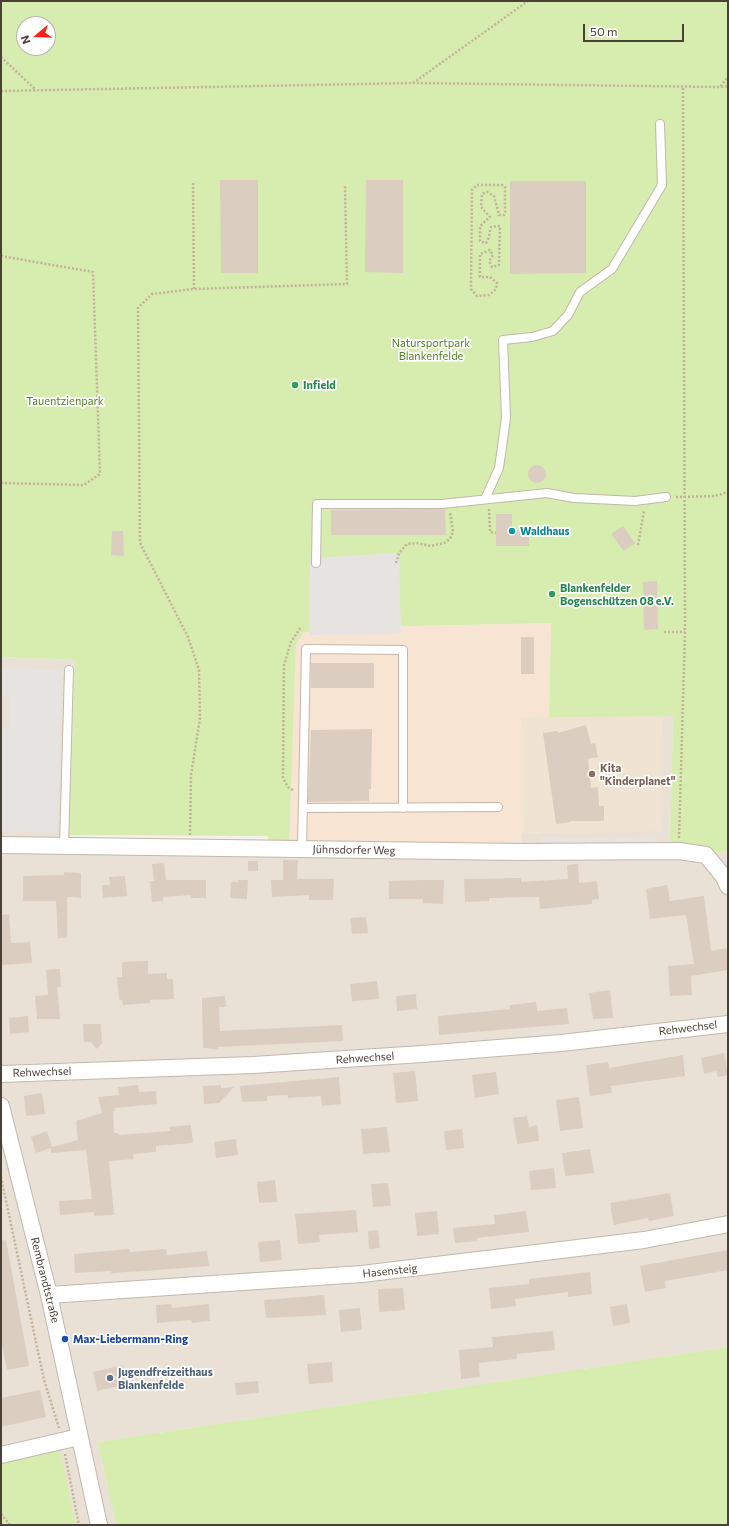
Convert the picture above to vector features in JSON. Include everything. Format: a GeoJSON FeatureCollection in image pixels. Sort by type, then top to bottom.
{"type":"FeatureCollection","features":[{"type":"Feature","properties":{"kind":"street","name":"Jühnsdorfer Weg"},"geometry":{"type":"LineString","coordinates":[[1,845],[520,852],[678,851],[706,855],[724,877],[728,886]]}},
{"type":"Feature","properties":{"kind":"street","name":"Rehwechsel"},"geometry":{"type":"LineString","coordinates":[[1,1074],[253,1065],[422,1054],[561,1043],[728,1024]]}},
{"type":"Feature","properties":{"kind":"street","name":"Rembrandtstraße"},"geometry":{"type":"LineString","coordinates":[[1,1106],[49,1295],[99,1525]]}},
{"type":"Feature","properties":{"kind":"street","name":"Hasensteig"},"geometry":{"type":"LineString","coordinates":[[49,1295],[362,1274],[644,1240],[728,1224]]}},
{"type":"Feature","properties":{"kind":"street"},"geometry":{"type":"LineString","coordinates":[[1,1455],[79,1438]]}},
{"type":"Feature","properties":{"kind":"lane"},"geometry":{"type":"LineString","coordinates":[[487,499],[499,468],[506,418],[503,340],[532,337],[553,331],[568,315],[580,292],[612,269],[662,185],[660,124]]}},
{"type":"Feature","properties":{"kind":"lane"},"geometry":{"type":"LineString","coordinates":[[316,564],[317,504],[447,503],[547,493],[574,498],[635,501],[666,497]]}},
{"type":"Feature","properties":{"kind":"lane"},"geometry":{"type":"LineString","coordinates":[[302,849],[306,649],[403,650],[403,808]]}},
{"type":"Feature","properties":{"kind":"lane"},"geometry":{"type":"LineString","coordinates":[[64,846],[69,670]]}},
{"type":"Feature","properties":{"kind":"lane"},"geometry":{"type":"LineString","coordinates":[[303,808],[498,807]]}},
{"type":"Feature","properties":{"kind":"path"},"geometry":{"type":"LineString","coordinates":[[413,83],[528,1]]}},
{"type":"Feature","properties":{"kind":"path"},"geometry":{"type":"LineString","coordinates":[[1,58],[36,90]]}},
{"type":"Feature","properties":{"kind":"path"},"geometry":{"type":"LineString","coordinates":[[720,87],[728,76]]}},
{"type":"Feature","properties":{"kind":"path"},"geometry":{"type":"LineString","coordinates":[[1,91],[413,83],[728,86]]}},
{"type":"Feature","properties":{"kind":"path"},"geometry":{"type":"LineString","coordinates":[[678,851],[685,632],[683,86]]}},
{"type":"Feature","properties":{"kind":"path"},"geometry":{"type":"LineString","coordinates":[[193,182],[194,289]]}},
{"type":"Feature","properties":{"kind":"path"},"geometry":{"type":"LineString","coordinates":[[476,185],[502,185],[505,188],[504,215],[499,215],[494,196],[487,192],[482,194],[481,206],[490,217],[480,226],[480,241],[486,243],[491,227],[500,226],[499,265],[492,267],[489,261],[493,255],[490,250],[480,254],[480,277],[490,278],[497,282],[496,289],[489,295],[477,296],[471,289],[472,190],[476,185]]}},
{"type":"Feature","properties":{"kind":"path"},"geometry":{"type":"LineString","coordinates":[[190,848],[191,775],[200,718],[199,670],[188,637],[140,543],[138,308],[152,294],[194,289],[347,284],[345,186]]}},
{"type":"Feature","properties":{"kind":"path"},"geometry":{"type":"LineString","coordinates":[[1,256],[93,272],[100,474],[84,485],[1,483]]}},
{"type":"Feature","properties":{"kind":"path"},"geometry":{"type":"LineString","coordinates":[[666,497],[715,496],[728,492]]}},
{"type":"Feature","properties":{"kind":"path"},"geometry":{"type":"LineString","coordinates":[[487,499],[490,532],[496,533]]}},
{"type":"Feature","properties":{"kind":"path"},"geometry":{"type":"LineString","coordinates":[[635,501],[645,512],[638,545]]}},
{"type":"Feature","properties":{"kind":"path"},"geometry":{"type":"LineString","coordinates":[[396,563],[399,553],[406,544],[416,543],[430,546],[444,543],[450,539],[453,532],[452,520],[447,503]]}},
{"type":"Feature","properties":{"kind":"path"},"geometry":{"type":"LineString","coordinates":[[298,794],[288,787],[283,778],[284,665],[291,642],[301,627]]}},
{"type":"Feature","properties":{"kind":"path"},"geometry":{"type":"LineString","coordinates":[[664,632],[685,632]]}},
{"type":"Feature","properties":{"kind":"path"},"geometry":{"type":"LineString","coordinates":[[1,1177],[44,1380],[62,1441],[79,1525]]}},
{"type":"Feature","properties":{"kind":"path"},"geometry":{"type":"LineString","coordinates":[[1,1514],[10,1525]]}},
{"type":"Feature","properties":{"kind":"shaded area"},"geometry":{"type":"Polygon","coordinates":[[[399,553],[401,634],[309,635],[310,558],[399,553]]]}},
{"type":"Feature","properties":{"kind":"shaded area"},"geometry":{"type":"Polygon","coordinates":[[[551,623],[549,717],[522,834],[520,852],[289,850],[296,645],[303,633],[323,628],[551,623]]]}},
{"type":"Feature","properties":{"kind":"shaded area"},"geometry":{"type":"Polygon","coordinates":[[[1,657],[75,660],[69,845],[268,850],[521,717],[673,715],[670,851],[706,855],[728,851],[728,1347],[98,1442],[116,1525],[1,1525],[1,657]]]}},
{"type":"Feature","properties":{"kind":"shaded area"},"geometry":{"type":"Polygon","coordinates":[[[1,668],[62,670],[57,833],[1,831],[1,728],[10,728],[11,695],[1,695],[1,668]]]}},
{"type":"Feature","properties":{"kind":"shaded area","name":"Kita \"Kinderplanet\""},"geometry":{"type":"Polygon","coordinates":[[[663,715],[662,831],[522,834],[521,717],[663,715]]]}},
{"type":"Feature","properties":{"kind":"shaded area"},"geometry":{"type":"Polygon","coordinates":[[[541,837],[558,837],[558,846],[541,846],[541,837]]]}},
{"type":"Feature","properties":{"kind":"shaded area"},"geometry":{"type":"Polygon","coordinates":[[[608,837],[608,846],[587,846],[587,838],[608,837]]]}},
{"type":"Feature","properties":{"kind":"shaded area"},"geometry":{"type":"Polygon","coordinates":[[[633,837],[633,846],[612,846],[612,838],[633,837]]]}},
{"type":"Feature","properties":{"kind":"shaded area"},"geometry":{"type":"Polygon","coordinates":[[[637,837],[654,837],[654,846],[637,846],[637,837]]]}},
{"type":"Feature","properties":{"kind":"shaded area"},"geometry":{"type":"Polygon","coordinates":[[[562,838],[583,838],[583,846],[562,846],[562,838]]]}},
{"type":"Feature","properties":{"kind":"shaded area"},"geometry":{"type":"Polygon","coordinates":[[[499,841],[519,841],[522,845],[494,846],[499,841]]]}},
{"type":"Feature","properties":{"kind":"green space"},"geometry":{"type":"Polygon","coordinates":[[[1,1],[728,1],[728,851],[706,855],[670,851],[673,716],[549,717],[551,623],[323,628],[303,633],[296,645],[289,850],[268,850],[268,836],[69,835],[75,660],[1,657],[1,1]]]}},
{"type":"Feature","properties":{"kind":"green space"},"geometry":{"type":"Polygon","coordinates":[[[728,1347],[728,1525],[116,1525],[98,1442],[728,1347]]]}},
{"type":"Feature","properties":{"kind":"green space"},"geometry":{"type":"Polygon","coordinates":[[[60,1450],[76,1525],[1,1525],[1,1461],[60,1450]]]}},
{"type":"Feature","properties":{"kind":"building"},"geometry":{"type":"Polygon","coordinates":[[[220,180],[258,180],[258,273],[221,273],[220,180]]]}},
{"type":"Feature","properties":{"kind":"building"},"geometry":{"type":"Polygon","coordinates":[[[366,180],[403,180],[403,273],[365,272],[366,180]]]}},
{"type":"Feature","properties":{"kind":"building"},"geometry":{"type":"Polygon","coordinates":[[[510,181],[586,181],[586,273],[510,274],[510,181]]]}},
{"type":"Feature","properties":{"kind":"building"},"geometry":{"type":"Polygon","coordinates":[[[537,465],[543,468],[546,474],[543,480],[537,483],[531,480],[528,474],[531,468],[537,465]]]}},
{"type":"Feature","properties":{"kind":"building"},"geometry":{"type":"Polygon","coordinates":[[[445,509],[446,535],[331,535],[331,510],[445,509]]]}},
{"type":"Feature","properties":{"kind":"building","name":"Waldhaus"},"geometry":{"type":"Polygon","coordinates":[[[496,514],[512,514],[512,530],[529,530],[529,546],[496,546],[496,514]]]}},
{"type":"Feature","properties":{"kind":"building"},"geometry":{"type":"Polygon","coordinates":[[[623,526],[635,543],[624,551],[611,534],[623,526]]]}},
{"type":"Feature","properties":{"kind":"building"},"geometry":{"type":"Polygon","coordinates":[[[112,531],[123,531],[124,556],[111,555],[112,531]]]}},
{"type":"Feature","properties":{"kind":"building"},"geometry":{"type":"Polygon","coordinates":[[[657,581],[658,629],[644,630],[643,582],[657,581]]]}},
{"type":"Feature","properties":{"kind":"building"},"geometry":{"type":"Polygon","coordinates":[[[521,637],[534,637],[534,674],[521,674],[521,637]]]}},
{"type":"Feature","properties":{"kind":"building"},"geometry":{"type":"Polygon","coordinates":[[[311,663],[374,663],[374,688],[311,688],[311,663]]]}},
{"type":"Feature","properties":{"kind":"building"},"geometry":{"type":"Polygon","coordinates":[[[586,725],[591,744],[595,743],[598,757],[588,759],[591,788],[598,787],[599,806],[604,806],[604,821],[570,821],[571,822],[556,824],[543,733],[558,731],[558,733],[586,725]]]}},
{"type":"Feature","properties":{"kind":"building"},"geometry":{"type":"Polygon","coordinates":[[[372,729],[371,789],[369,789],[369,801],[308,802],[311,730],[372,729]]]}},
{"type":"Feature","properties":{"kind":"building"},"geometry":{"type":"Polygon","coordinates":[[[283,860],[298,860],[297,879],[334,879],[333,900],[309,900],[309,895],[272,897],[271,880],[283,880],[283,860]]]}},
{"type":"Feature","properties":{"kind":"building"},"geometry":{"type":"Polygon","coordinates":[[[248,861],[258,861],[258,871],[248,871],[248,861]]]}},
{"type":"Feature","properties":{"kind":"building"},"geometry":{"type":"Polygon","coordinates":[[[164,863],[166,880],[206,880],[206,898],[191,898],[191,895],[163,897],[163,901],[152,902],[150,881],[154,881],[152,864],[164,863]]]}},
{"type":"Feature","properties":{"kind":"building"},"geometry":{"type":"Polygon","coordinates":[[[578,864],[579,883],[597,881],[599,899],[592,900],[592,904],[540,909],[539,897],[489,898],[489,901],[465,902],[464,879],[521,878],[521,882],[568,879],[567,865],[578,864]]]}},
{"type":"Feature","properties":{"kind":"building"},"geometry":{"type":"Polygon","coordinates":[[[64,872],[81,873],[81,898],[67,897],[67,938],[58,938],[56,901],[23,901],[23,876],[64,875],[64,872]]]}},
{"type":"Feature","properties":{"kind":"building"},"geometry":{"type":"Polygon","coordinates":[[[125,876],[127,896],[103,898],[102,885],[110,885],[109,877],[125,876]]]}},
{"type":"Feature","properties":{"kind":"building"},"geometry":{"type":"Polygon","coordinates":[[[238,880],[248,880],[247,899],[230,898],[231,882],[238,882],[238,880]]]}},
{"type":"Feature","properties":{"kind":"building"},"geometry":{"type":"Polygon","coordinates":[[[444,880],[443,904],[423,903],[423,899],[389,899],[389,881],[444,880]]]}},
{"type":"Feature","properties":{"kind":"building"},"geometry":{"type":"Polygon","coordinates":[[[667,885],[670,901],[704,896],[711,951],[728,948],[728,970],[691,976],[692,995],[670,996],[668,966],[694,964],[686,915],[650,919],[646,889],[667,885]]]}},
{"type":"Feature","properties":{"kind":"building"},"geometry":{"type":"Polygon","coordinates":[[[9,914],[11,943],[30,942],[32,963],[1,965],[1,915],[9,914]]]}},
{"type":"Feature","properties":{"kind":"building"},"geometry":{"type":"Polygon","coordinates":[[[366,917],[368,933],[352,934],[350,918],[366,917]]]}},
{"type":"Feature","properties":{"kind":"building"},"geometry":{"type":"Polygon","coordinates":[[[148,961],[148,974],[167,973],[167,979],[173,979],[174,999],[150,1000],[150,1003],[123,1005],[122,1000],[119,1000],[117,977],[122,977],[122,962],[148,961]]]}},
{"type":"Feature","properties":{"kind":"building"},"geometry":{"type":"Polygon","coordinates":[[[60,969],[61,987],[57,987],[60,1019],[37,1019],[35,996],[48,995],[46,970],[60,969]]]}},
{"type":"Feature","properties":{"kind":"building"},"geometry":{"type":"Polygon","coordinates":[[[377,981],[379,999],[352,1001],[350,984],[377,981]]]}},
{"type":"Feature","properties":{"kind":"building"},"geometry":{"type":"Polygon","coordinates":[[[610,990],[613,1018],[593,1019],[589,993],[610,990]]]}},
{"type":"Feature","properties":{"kind":"building"},"geometry":{"type":"Polygon","coordinates":[[[416,994],[417,1009],[397,1011],[396,996],[416,994]]]}},
{"type":"Feature","properties":{"kind":"building"},"geometry":{"type":"Polygon","coordinates":[[[225,996],[226,1007],[219,1007],[220,1031],[342,1025],[343,1041],[218,1047],[217,1049],[203,1048],[202,998],[225,996]]]}},
{"type":"Feature","properties":{"kind":"building"},"geometry":{"type":"Polygon","coordinates":[[[536,1002],[537,1011],[567,1008],[569,1024],[439,1035],[438,1016],[510,1009],[510,1005],[536,1002]]]}},
{"type":"Feature","properties":{"kind":"building"},"geometry":{"type":"Polygon","coordinates":[[[28,1016],[29,1032],[10,1034],[9,1018],[28,1016]]]}},
{"type":"Feature","properties":{"kind":"building"},"geometry":{"type":"Polygon","coordinates":[[[83,1024],[101,1024],[102,1043],[97,1049],[91,1042],[84,1042],[83,1024]]]}},
{"type":"Feature","properties":{"kind":"building"},"geometry":{"type":"Polygon","coordinates":[[[724,1053],[728,1075],[718,1077],[716,1071],[704,1074],[701,1058],[724,1053]]]}},
{"type":"Feature","properties":{"kind":"building"},"geometry":{"type":"Polygon","coordinates":[[[683,1055],[685,1076],[611,1086],[612,1093],[590,1096],[586,1065],[608,1062],[609,1068],[683,1055]]]}},
{"type":"Feature","properties":{"kind":"building"},"geometry":{"type":"Polygon","coordinates":[[[415,1071],[418,1101],[396,1103],[393,1073],[415,1071]]]}},
{"type":"Feature","properties":{"kind":"building"},"geometry":{"type":"Polygon","coordinates":[[[496,1072],[499,1094],[475,1098],[472,1075],[496,1072]]]}},
{"type":"Feature","properties":{"kind":"building"},"geometry":{"type":"Polygon","coordinates":[[[339,1077],[341,1104],[322,1106],[321,1096],[288,1098],[288,1095],[267,1096],[267,1101],[242,1102],[240,1086],[339,1077]]]}},
{"type":"Feature","properties":{"kind":"building"},"geometry":{"type":"Polygon","coordinates":[[[138,1085],[139,1092],[156,1091],[157,1104],[115,1108],[115,1111],[113,1111],[114,1133],[118,1133],[119,1135],[170,1131],[169,1127],[191,1125],[193,1143],[156,1146],[156,1152],[133,1154],[134,1159],[109,1161],[114,1215],[94,1216],[94,1212],[60,1215],[59,1201],[92,1199],[86,1150],[51,1153],[51,1148],[36,1153],[31,1137],[47,1131],[52,1147],[78,1140],[76,1121],[102,1113],[98,1097],[119,1095],[118,1087],[138,1085]]]}},
{"type":"Feature","properties":{"kind":"building"},"geometry":{"type":"Polygon","coordinates":[[[221,1085],[221,1088],[234,1087],[219,1103],[204,1104],[203,1086],[221,1085]]]}},
{"type":"Feature","properties":{"kind":"building"},"geometry":{"type":"Polygon","coordinates":[[[42,1093],[45,1114],[26,1116],[24,1096],[42,1093]]]}},
{"type":"Feature","properties":{"kind":"building"},"geometry":{"type":"Polygon","coordinates":[[[579,1097],[583,1128],[560,1131],[556,1100],[579,1097]]]}},
{"type":"Feature","properties":{"kind":"building"},"geometry":{"type":"Polygon","coordinates":[[[527,1116],[529,1127],[537,1125],[539,1141],[517,1144],[513,1118],[527,1116]]]}},
{"type":"Feature","properties":{"kind":"building"},"geometry":{"type":"Polygon","coordinates":[[[387,1127],[390,1152],[363,1154],[361,1129],[387,1127]]]}},
{"type":"Feature","properties":{"kind":"building"},"geometry":{"type":"Polygon","coordinates":[[[462,1129],[464,1148],[446,1150],[444,1131],[462,1129]]]}},
{"type":"Feature","properties":{"kind":"building"},"geometry":{"type":"Polygon","coordinates":[[[236,1139],[238,1155],[216,1158],[214,1142],[236,1139]]]}},
{"type":"Feature","properties":{"kind":"building"},"geometry":{"type":"Polygon","coordinates":[[[590,1149],[594,1173],[565,1176],[562,1153],[590,1149]]]}},
{"type":"Feature","properties":{"kind":"building"},"geometry":{"type":"Polygon","coordinates":[[[554,1168],[556,1188],[531,1190],[529,1171],[554,1168]]]}},
{"type":"Feature","properties":{"kind":"building"},"geometry":{"type":"Polygon","coordinates":[[[275,1180],[277,1202],[259,1203],[257,1182],[275,1180]]]}},
{"type":"Feature","properties":{"kind":"building"},"geometry":{"type":"Polygon","coordinates":[[[388,1183],[391,1206],[373,1207],[371,1184],[388,1183]]]}},
{"type":"Feature","properties":{"kind":"building"},"geometry":{"type":"Polygon","coordinates":[[[670,1193],[674,1216],[649,1221],[648,1218],[614,1225],[610,1203],[670,1193]]]}},
{"type":"Feature","properties":{"kind":"building"},"geometry":{"type":"Polygon","coordinates":[[[356,1210],[358,1232],[319,1235],[320,1242],[298,1244],[295,1214],[356,1210]]]}},
{"type":"Feature","properties":{"kind":"building"},"geometry":{"type":"Polygon","coordinates":[[[437,1211],[439,1234],[417,1236],[415,1213],[437,1211]]]}},
{"type":"Feature","properties":{"kind":"building"},"geometry":{"type":"Polygon","coordinates":[[[526,1211],[529,1232],[477,1238],[477,1241],[455,1243],[453,1228],[495,1224],[494,1215],[526,1211]]]}},
{"type":"Feature","properties":{"kind":"building"},"geometry":{"type":"Polygon","coordinates":[[[378,1230],[380,1248],[369,1249],[368,1231],[378,1230]]]}},
{"type":"Feature","properties":{"kind":"building"},"geometry":{"type":"Polygon","coordinates":[[[6,1240],[29,1366],[7,1370],[1,1339],[1,1241],[6,1240]]]}},
{"type":"Feature","properties":{"kind":"building"},"geometry":{"type":"Polygon","coordinates":[[[280,1240],[282,1260],[260,1262],[258,1242],[280,1240]]]}},
{"type":"Feature","properties":{"kind":"building"},"geometry":{"type":"Polygon","coordinates":[[[129,1249],[130,1252],[166,1249],[167,1255],[207,1251],[209,1266],[111,1273],[111,1271],[75,1273],[74,1254],[129,1249]]]}},
{"type":"Feature","properties":{"kind":"building"},"geometry":{"type":"Polygon","coordinates":[[[728,1250],[728,1270],[665,1281],[666,1288],[645,1292],[640,1266],[728,1250]]]}},
{"type":"Feature","properties":{"kind":"building"},"geometry":{"type":"Polygon","coordinates":[[[590,1272],[592,1294],[568,1297],[568,1292],[515,1299],[516,1306],[491,1309],[489,1288],[529,1284],[529,1279],[590,1272]]]}},
{"type":"Feature","properties":{"kind":"building"},"geometry":{"type":"Polygon","coordinates":[[[403,1288],[405,1310],[379,1312],[378,1289],[403,1288]]]}},
{"type":"Feature","properties":{"kind":"building"},"geometry":{"type":"Polygon","coordinates":[[[324,1295],[326,1315],[266,1318],[264,1300],[324,1295]]]}},
{"type":"Feature","properties":{"kind":"building"},"geometry":{"type":"Polygon","coordinates":[[[171,1304],[172,1308],[209,1304],[210,1321],[192,1323],[191,1320],[157,1323],[156,1305],[171,1304]]]}},
{"type":"Feature","properties":{"kind":"building"},"geometry":{"type":"Polygon","coordinates":[[[627,1304],[630,1323],[613,1326],[610,1307],[627,1304]]]}},
{"type":"Feature","properties":{"kind":"building"},"geometry":{"type":"Polygon","coordinates":[[[360,1308],[362,1330],[341,1332],[339,1310],[360,1308]]]}},
{"type":"Feature","properties":{"kind":"building"},"geometry":{"type":"Polygon","coordinates":[[[553,1331],[555,1350],[517,1354],[517,1359],[479,1363],[480,1377],[461,1379],[459,1350],[493,1347],[492,1337],[553,1331]]]}},
{"type":"Feature","properties":{"kind":"building"},"geometry":{"type":"Polygon","coordinates":[[[332,1362],[333,1382],[309,1384],[307,1364],[332,1362]]]}},
{"type":"Feature","properties":{"kind":"building","name":"Jugendfreizeithaus Blankenfelde"},"geometry":{"type":"Polygon","coordinates":[[[123,1365],[127,1384],[97,1391],[93,1372],[123,1365]]]}},
{"type":"Feature","properties":{"kind":"building"},"geometry":{"type":"Polygon","coordinates":[[[258,1381],[259,1393],[236,1395],[235,1383],[258,1381]]]}},
{"type":"Feature","properties":{"kind":"building"},"geometry":{"type":"Polygon","coordinates":[[[40,1390],[46,1417],[1,1427],[1,1398],[40,1390]]]}},
{"type":"Feature","properties":{"kind":"place","name":"Infield"},"geometry":{"type":"Point","coordinates":[295,385]}},
{"type":"Feature","properties":{"kind":"place","name":"Waldhaus"},"geometry":{"type":"Point","coordinates":[512,531]}},
{"type":"Feature","properties":{"kind":"place","name":"Blankenfelder Bogenschützen 08 e.V."},"geometry":{"type":"Point","coordinates":[552,594]}},
{"type":"Feature","properties":{"kind":"place","name":"Kita \"Kinderplanet\""},"geometry":{"type":"Point","coordinates":[592,774]}},
{"type":"Feature","properties":{"kind":"place","name":"Max-Liebermann-Ring"},"geometry":{"type":"Point","coordinates":[65,1339]}},
{"type":"Feature","properties":{"kind":"place","name":"Jugendfreizeithaus Blankenfelde"},"geometry":{"type":"Point","coordinates":[110,1378]}},
{"type":"Feature","properties":{"kind":"park label","name":"Natursportpark Blankenfelde"},"geometry":{"type":"Point","coordinates":[431,349]}},
{"type":"Feature","properties":{"kind":"park label","name":"Tauentzienpark"},"geometry":{"type":"Point","coordinates":[65,401]}}]}
